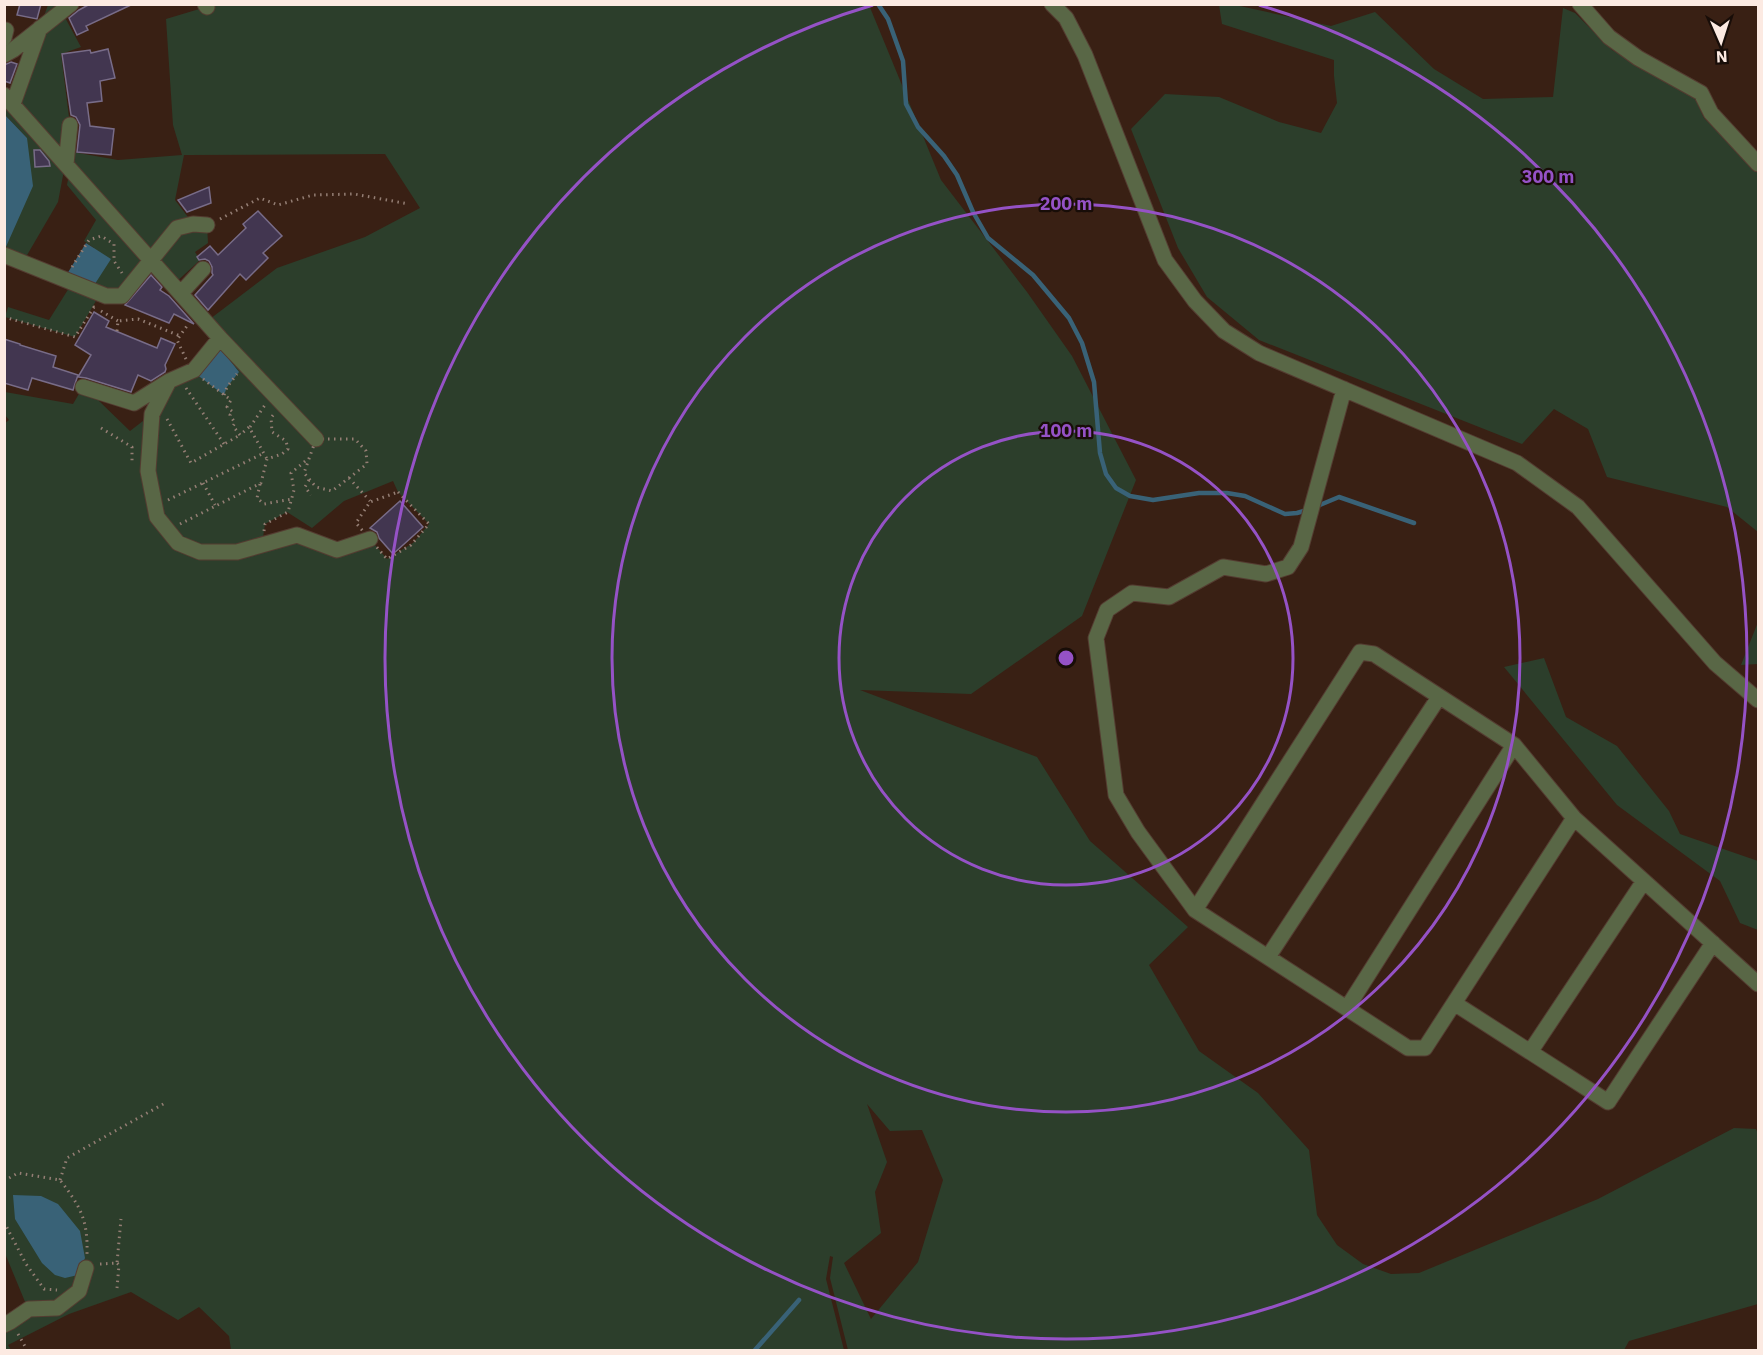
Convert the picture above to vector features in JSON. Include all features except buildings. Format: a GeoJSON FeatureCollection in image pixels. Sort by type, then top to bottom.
{"type":"FeatureCollection","features":[{"type":"Feature","properties":{"kind":"street"},"geometry":{"type":"LineString","coordinates":[[4,55],[70,4]]}},
{"type":"Feature","properties":{"kind":"street"},"geometry":{"type":"LineString","coordinates":[[1052,4],[1066,18],[1085,55],[1165,260],[1195,301],[1224,331],[1259,353],[1517,463],[1554,488],[1578,507],[1715,663],[1758,700]]}},
{"type":"Feature","properties":{"kind":"street"},"geometry":{"type":"LineString","coordinates":[[1580,4],[1609,37],[1638,58],[1701,93],[1711,113],[1758,164]]}},
{"type":"Feature","properties":{"kind":"street"},"geometry":{"type":"LineString","coordinates":[[40,28],[9,100],[220,338],[316,439]]}},
{"type":"Feature","properties":{"kind":"street"},"geometry":{"type":"LineString","coordinates":[[66,164],[70,125]]}},
{"type":"Feature","properties":{"kind":"street"},"geometry":{"type":"LineString","coordinates":[[4,255],[106,296],[122,296],[177,228],[193,224],[207,225]]}},
{"type":"Feature","properties":{"kind":"street"},"geometry":{"type":"LineString","coordinates":[[181,294],[203,269]]}},
{"type":"Feature","properties":{"kind":"street"},"geometry":{"type":"LineString","coordinates":[[220,338],[180,376],[158,402],[152,414],[148,471],[157,517],[178,543],[200,552],[237,552],[297,535],[338,550],[370,539]]}},
{"type":"Feature","properties":{"kind":"street"},"geometry":{"type":"LineString","coordinates":[[83,387],[134,403],[180,376]]}},
{"type":"Feature","properties":{"kind":"street"},"geometry":{"type":"LineString","coordinates":[[1344,389],[1301,547],[1288,567],[1266,574],[1223,567],[1169,597],[1132,593],[1107,610],[1095,638],[1116,795],[1138,832],[1195,909],[1408,1048],[1425,1048],[1574,818]]}},
{"type":"Feature","properties":{"kind":"street"},"geometry":{"type":"LineString","coordinates":[[1195,909],[1360,652],[1374,654],[1514,745],[1574,818],[1758,984]]}},
{"type":"Feature","properties":{"kind":"street"},"geometry":{"type":"LineString","coordinates":[[1268,957],[1439,697]]}},
{"type":"Feature","properties":{"kind":"street"},"geometry":{"type":"LineString","coordinates":[[1347,1008],[1514,745]]}},
{"type":"Feature","properties":{"kind":"street"},"geometry":{"type":"LineString","coordinates":[[1530,1052],[1644,881]]}},
{"type":"Feature","properties":{"kind":"street"},"geometry":{"type":"LineString","coordinates":[[1454,1003],[1608,1102],[1713,943]]}},
{"type":"Feature","properties":{"kind":"street"},"geometry":{"type":"LineString","coordinates":[[8,1323],[28,1309],[57,1308],[79,1291],[86,1264]]}},
{"type":"Feature","properties":{"kind":"path"},"geometry":{"type":"LineString","coordinates":[[207,225],[260,198],[278,205],[313,195],[354,194],[409,204]]}},
{"type":"Feature","properties":{"kind":"path"},"geometry":{"type":"LineString","coordinates":[[64,279],[89,240],[101,236],[114,244],[114,261],[125,279]]}},
{"type":"Feature","properties":{"kind":"path"},"geometry":{"type":"LineString","coordinates":[[4,317],[75,337],[94,307],[118,321],[138,319],[178,338],[197,312]]}},
{"type":"Feature","properties":{"kind":"path"},"geometry":{"type":"LineString","coordinates":[[117,331],[118,321]]}},
{"type":"Feature","properties":{"kind":"path"},"geometry":{"type":"LineString","coordinates":[[180,376],[231,400],[226,407],[233,412],[230,415],[235,423],[232,426],[240,435]]}},
{"type":"Feature","properties":{"kind":"path"},"geometry":{"type":"LineString","coordinates":[[180,376],[224,444]]}},
{"type":"Feature","properties":{"kind":"path"},"geometry":{"type":"LineString","coordinates":[[158,402],[191,463],[240,435],[277,398]]}},
{"type":"Feature","properties":{"kind":"path"},"geometry":{"type":"LineString","coordinates":[[267,459],[282,454],[288,449],[286,441],[272,432],[271,418],[277,398]]}},
{"type":"Feature","properties":{"kind":"path"},"geometry":{"type":"LineString","coordinates":[[249,427],[267,459],[256,498],[264,504],[292,499]]}},
{"type":"Feature","properties":{"kind":"path"},"geometry":{"type":"LineString","coordinates":[[316,439],[355,439],[366,451],[367,464],[332,491],[316,487],[304,473],[316,439]]}},
{"type":"Feature","properties":{"kind":"path"},"geometry":{"type":"LineString","coordinates":[[155,507],[264,453]]}},
{"type":"Feature","properties":{"kind":"path"},"geometry":{"type":"LineString","coordinates":[[261,544],[265,524],[288,512],[294,490],[291,473],[310,457]]}},
{"type":"Feature","properties":{"kind":"path"},"geometry":{"type":"LineString","coordinates":[[349,478],[370,502]]}},
{"type":"Feature","properties":{"kind":"path"},"geometry":{"type":"LineString","coordinates":[[309,480],[305,487],[311,495]]}},
{"type":"Feature","properties":{"kind":"path"},"geometry":{"type":"LineString","coordinates":[[203,483],[215,506]]}},
{"type":"Feature","properties":{"kind":"path"},"geometry":{"type":"LineString","coordinates":[[168,530],[261,483]]}},
{"type":"Feature","properties":{"kind":"path"},"geometry":{"type":"LineString","coordinates":[[398,492],[429,524],[411,545],[387,559],[356,523],[370,502],[398,492]]}},
{"type":"Feature","properties":{"kind":"path"},"geometry":{"type":"LineString","coordinates":[[60,1180],[67,1158],[165,1103]]}},
{"type":"Feature","properties":{"kind":"path"},"geometry":{"type":"LineString","coordinates":[[4,1181],[18,1173],[60,1180],[83,1215],[88,1251],[86,1264],[117,1263]]}},
{"type":"Feature","properties":{"kind":"path"},"geometry":{"type":"LineString","coordinates":[[117,1288],[121,1219]]}},
{"type":"Feature","properties":{"kind":"path"},"geometry":{"type":"LineString","coordinates":[[4,1222],[26,1264],[44,1289],[79,1291]]}},
{"type":"Feature","properties":{"kind":"path"},"geometry":{"type":"LineString","coordinates":[[8,1323],[26,1350]]}},
{"type":"Feature","properties":{"kind":"green space"},"geometry":{"type":"Polygon","coordinates":[[[48,5],[70,5],[62,12],[81,47],[61,54],[70,125],[67,151],[118,160],[182,155],[173,125],[166,19],[206,7],[205,5],[869,5],[941,180],[1027,292],[1072,356],[1136,480],[1082,616],[971,694],[860,690],[1037,757],[1090,841],[1188,927],[1149,965],[1199,1051],[1258,1093],[1309,1150],[1317,1215],[1337,1245],[1363,1264],[1391,1274],[1419,1273],[1598,1199],[1734,1128],[1756,1129],[1758,1134],[1758,1304],[1629,1341],[1624,1350],[848,1350],[830,1278],[833,1257],[830,1256],[826,1279],[844,1350],[231,1350],[229,1336],[199,1307],[178,1320],[131,1292],[69,1314],[8,1345],[11,1350],[5,1350],[5,1325],[28,1309],[4,1251],[4,424],[9,420],[5,415],[5,392],[73,404],[83,387],[103,393],[99,401],[130,431],[152,414],[169,381],[225,353],[206,322],[277,268],[365,237],[420,208],[385,154],[184,155],[175,200],[194,225],[207,225],[208,243],[195,252],[200,260],[173,285],[151,261],[122,296],[100,294],[75,337],[5,317],[8,307],[49,320],[94,248],[84,241],[96,220],[67,185],[70,169],[65,165],[58,202],[23,262],[5,249],[27,138],[5,115],[4,95],[12,104],[48,5]],[[393,481],[344,501],[312,528],[287,512],[265,524],[262,544],[297,535],[337,550],[370,539],[387,559],[413,543],[429,524],[398,492],[393,481]],[[867,1104],[887,1162],[875,1192],[881,1233],[844,1263],[871,1319],[918,1262],[943,1180],[922,1130],[890,1131],[867,1104]]]}},
{"type":"Feature","properties":{"kind":"green space"},"geometry":{"type":"Polygon","coordinates":[[[1219,5],[1235,5],[1331,26],[1375,12],[1434,69],[1483,99],[1553,97],[1563,8],[1575,13],[1612,50],[1693,94],[1704,118],[1758,172],[1758,532],[1727,507],[1607,477],[1588,429],[1554,409],[1522,444],[1259,340],[1207,297],[1178,248],[1131,129],[1165,94],[1219,97],[1279,122],[1321,133],[1337,103],[1334,60],[1222,24],[1219,5]]]}},
{"type":"Feature","properties":{"kind":"green space"},"geometry":{"type":"Polygon","coordinates":[[[1758,622],[1758,664],[1741,665],[1758,622]]]}},
{"type":"Feature","properties":{"kind":"green space"},"geometry":{"type":"Polygon","coordinates":[[[1544,658],[1566,717],[1617,746],[1669,811],[1680,834],[1758,861],[1758,930],[1740,923],[1720,881],[1617,805],[1504,667],[1544,658]]]}},
{"type":"Feature","properties":{"kind":"water"},"geometry":{"type":"Polygon","coordinates":[[[5,115],[27,138],[33,186],[5,249],[5,115]]]}},
{"type":"Feature","properties":{"kind":"water"},"geometry":{"type":"Polygon","coordinates":[[[86,243],[111,259],[91,290],[64,279],[86,243]]]}},
{"type":"Feature","properties":{"kind":"water"},"geometry":{"type":"Polygon","coordinates":[[[216,343],[239,372],[227,387],[224,395],[192,371],[216,343]]]}},
{"type":"Feature","properties":{"kind":"water"},"geometry":{"type":"Polygon","coordinates":[[[13,1195],[41,1196],[58,1204],[80,1231],[85,1258],[78,1275],[65,1278],[55,1275],[42,1263],[15,1219],[13,1195]]]}},
{"type":"Feature","properties":{"kind":"waterway"},"geometry":{"type":"LineString","coordinates":[[878,4],[888,19],[903,61],[906,104],[918,127],[944,156],[957,175],[973,212],[988,238],[1033,275],[1069,318],[1082,343],[1094,382],[1100,453],[1106,474],[1116,488],[1130,496],[1153,500],[1199,493],[1227,493],[1245,496],[1285,514],[1307,510]]}},
{"type":"Feature","properties":{"kind":"waterway"},"geometry":{"type":"LineString","coordinates":[[1315,507],[1339,497],[1414,523]]}},
{"type":"Feature","properties":{"kind":"waterway"},"geometry":{"type":"LineString","coordinates":[[755,1350],[799,1300]]}}]}
